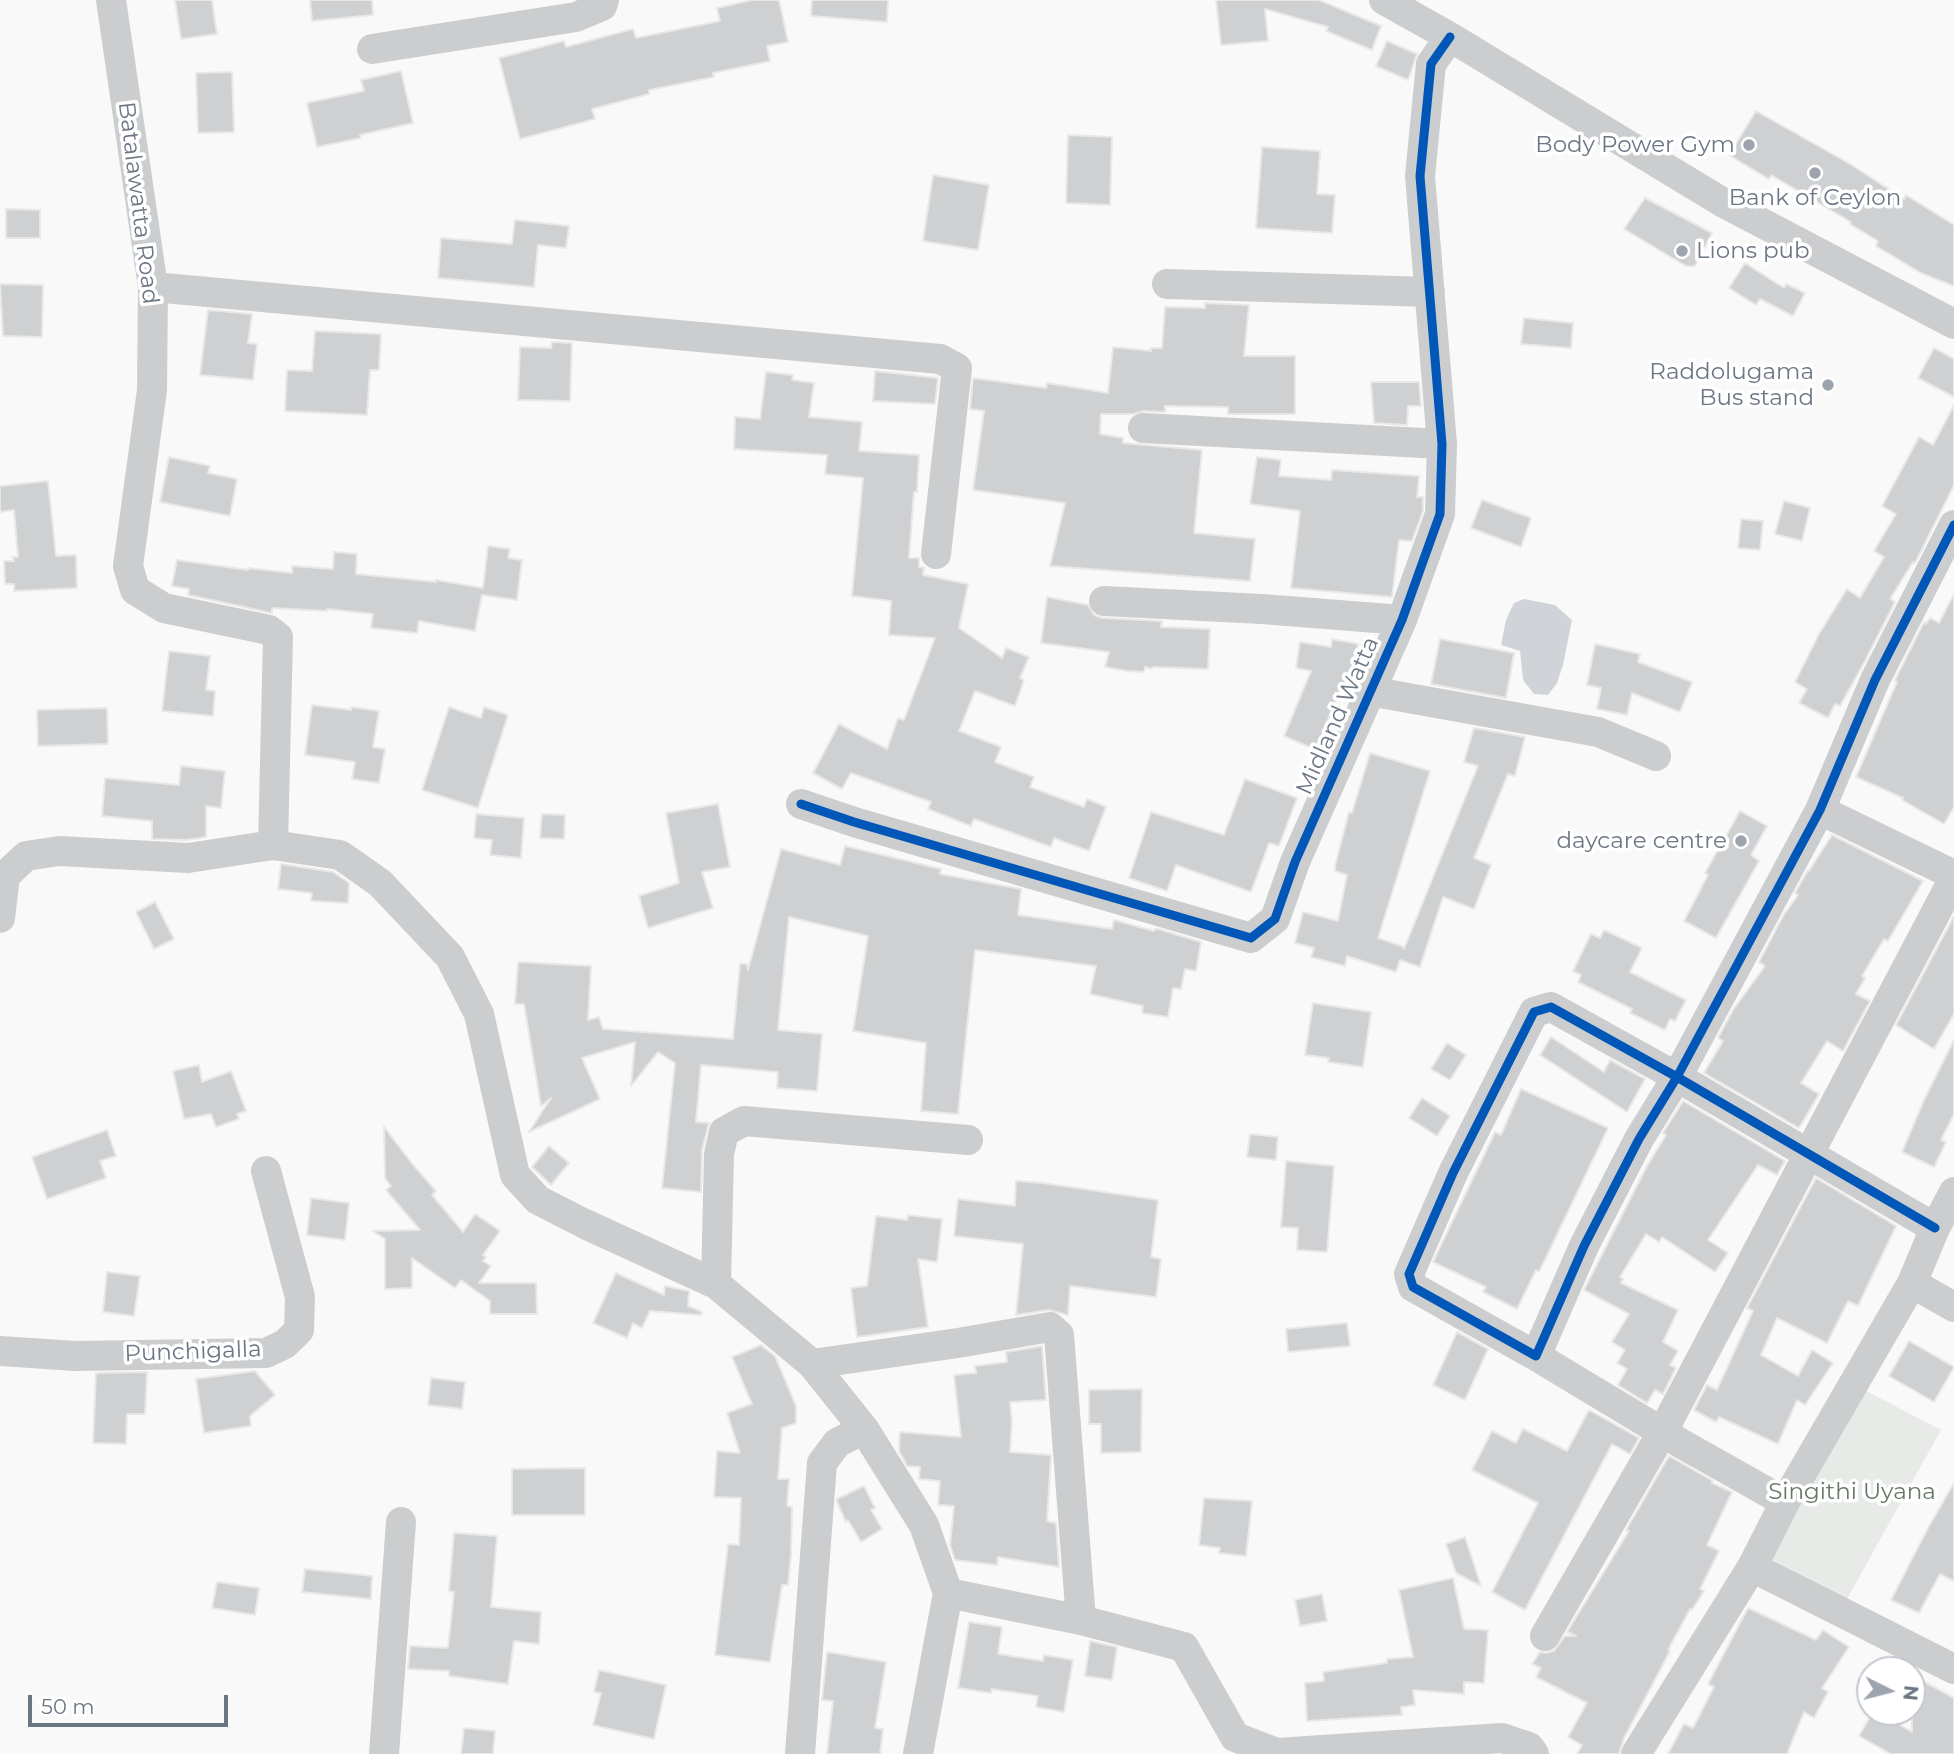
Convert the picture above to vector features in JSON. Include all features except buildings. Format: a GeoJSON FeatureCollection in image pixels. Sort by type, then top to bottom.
{"type":"FeatureCollection","features":[{"type":"Feature","properties":{"kind":"street","name":"Batalawatta Road"},"geometry":{"type":"LineString","coordinates":[[111,0],[153,287],[152,390],[128,566],[135,590],[164,608],[269,630],[278,637],[272,845]]}},
{"type":"Feature","properties":{"kind":"street"},"geometry":{"type":"LineString","coordinates":[[372,49],[576,17],[601,6],[604,0]]}},
{"type":"Feature","properties":{"kind":"street"},"geometry":{"type":"LineString","coordinates":[[1384,0],[1722,202],[1954,324]]}},
{"type":"Feature","properties":{"kind":"street","name":"Midland Watta"},"geometry":{"type":"LineString","coordinates":[[801,804],[854,822],[1251,938],[1275,919],[1296,862],[1402,620],[1440,514],[1442,444],[1420,176],[1431,64],[1450,37]]}},
{"type":"Feature","properties":{"kind":"street"},"geometry":{"type":"LineString","coordinates":[[1167,284],[1430,292]]}},
{"type":"Feature","properties":{"kind":"street"},"geometry":{"type":"LineString","coordinates":[[153,287],[940,359],[957,368],[936,554]]}},
{"type":"Feature","properties":{"kind":"street"},"geometry":{"type":"LineString","coordinates":[[1143,428],[1442,444]]}},
{"type":"Feature","properties":{"kind":"street"},"geometry":{"type":"LineString","coordinates":[[1536,1356],[1584,1247],[1639,1139],[1677,1077],[1819,810],[1875,680],[1954,525]]}},
{"type":"Feature","properties":{"kind":"street"},"geometry":{"type":"LineString","coordinates":[[1104,601],[1402,620]]}},
{"type":"Feature","properties":{"kind":"street"},"geometry":{"type":"LineString","coordinates":[[1369,691],[1598,732],[1656,756]]}},
{"type":"Feature","properties":{"kind":"street"},"geometry":{"type":"LineString","coordinates":[[1545,1636],[1663,1431],[1954,876],[1819,810]]}},
{"type":"Feature","properties":{"kind":"street"},"geometry":{"type":"LineString","coordinates":[[0,918],[2,875],[26,856],[59,850],[188,858],[272,845],[340,855],[380,883],[450,957],[479,1014],[515,1175],[538,1200],[716,1284],[812,1364],[864,1429],[924,1525],[948,1593],[918,1754]]}},
{"type":"Feature","properties":{"kind":"street"},"geometry":{"type":"LineString","coordinates":[[1785,1502],[1413,1287],[1409,1273],[1453,1173],[1534,1012],[1551,1007],[1677,1077],[1935,1228]]}},
{"type":"Feature","properties":{"kind":"street"},"geometry":{"type":"LineString","coordinates":[[716,1284],[719,1154],[724,1132],[744,1121],[968,1140]]}},
{"type":"Feature","properties":{"kind":"street","name":"Punchigalla"},"geometry":{"type":"LineString","coordinates":[[0,1351],[75,1356],[266,1353],[285,1344],[299,1330],[300,1297],[266,1171]]}},
{"type":"Feature","properties":{"kind":"street"},"geometry":{"type":"LineString","coordinates":[[1636,1754],[1752,1567],[1785,1502],[1912,1283],[1935,1228],[1954,1192]]}},
{"type":"Feature","properties":{"kind":"street"},"geometry":{"type":"LineString","coordinates":[[1912,1283],[1954,1307]]}},
{"type":"Feature","properties":{"kind":"street"},"geometry":{"type":"LineString","coordinates":[[812,1364],[1050,1327],[1059,1335],[1081,1620]]}},
{"type":"Feature","properties":{"kind":"street"},"geometry":{"type":"LineString","coordinates":[[800,1754],[822,1463],[836,1443],[864,1429]]}},
{"type":"Feature","properties":{"kind":"street"},"geometry":{"type":"LineString","coordinates":[[384,1754],[401,1522]]}},
{"type":"Feature","properties":{"kind":"street"},"geometry":{"type":"LineString","coordinates":[[1752,1567],[1954,1669]]}},
{"type":"Feature","properties":{"kind":"street"},"geometry":{"type":"LineString","coordinates":[[948,1593],[1081,1620],[1184,1647],[1235,1737],[1277,1753],[1502,1738],[1529,1747],[1534,1754]]}},
{"type":"Feature","properties":{"kind":"green space","name":"Singithi Uyana"},"geometry":{"type":"Polygon","coordinates":[[[1857,1386],[1941,1430],[1847,1599],[1764,1555],[1857,1386]]]}},
{"type":"Feature","properties":{"kind":"shaded area"},"geometry":{"type":"Polygon","coordinates":[[[1524,599],[1555,605],[1572,620],[1563,665],[1557,683],[1548,695],[1534,694],[1523,680],[1520,651],[1501,645],[1506,620],[1514,603],[1524,599]]]}},
{"type":"Feature","properties":{"kind":"cycle path"},"geometry":{"type":"LineString","coordinates":[[801,804],[854,822],[1251,938],[1275,919],[1295,862],[1402,620],[1440,514],[1442,444],[1420,176],[1431,64],[1450,37]]}},
{"type":"Feature","properties":{"kind":"cycle path"},"geometry":{"type":"LineString","coordinates":[[1935,1228],[1677,1077],[1551,1007],[1534,1012],[1453,1173],[1409,1274],[1413,1287],[1536,1356],[1584,1246],[1639,1139],[1677,1077],[1820,810],[1875,680],[1954,525]]}},
{"type":"Feature","properties":{"kind":"place","name":"Body Power Gym"},"geometry":{"type":"Point","coordinates":[1749,145]}},
{"type":"Feature","properties":{"kind":"place","name":"Bank of Ceylon"},"geometry":{"type":"Point","coordinates":[1815,173]}},
{"type":"Feature","properties":{"kind":"place","name":"Lions pub"},"geometry":{"type":"Point","coordinates":[1682,251]}},
{"type":"Feature","properties":{"kind":"place","name":"Raddolugama Bus stand"},"geometry":{"type":"Point","coordinates":[1828,385]}},
{"type":"Feature","properties":{"kind":"place","name":"daycare centre"},"geometry":{"type":"Point","coordinates":[1741,841]}}]}
